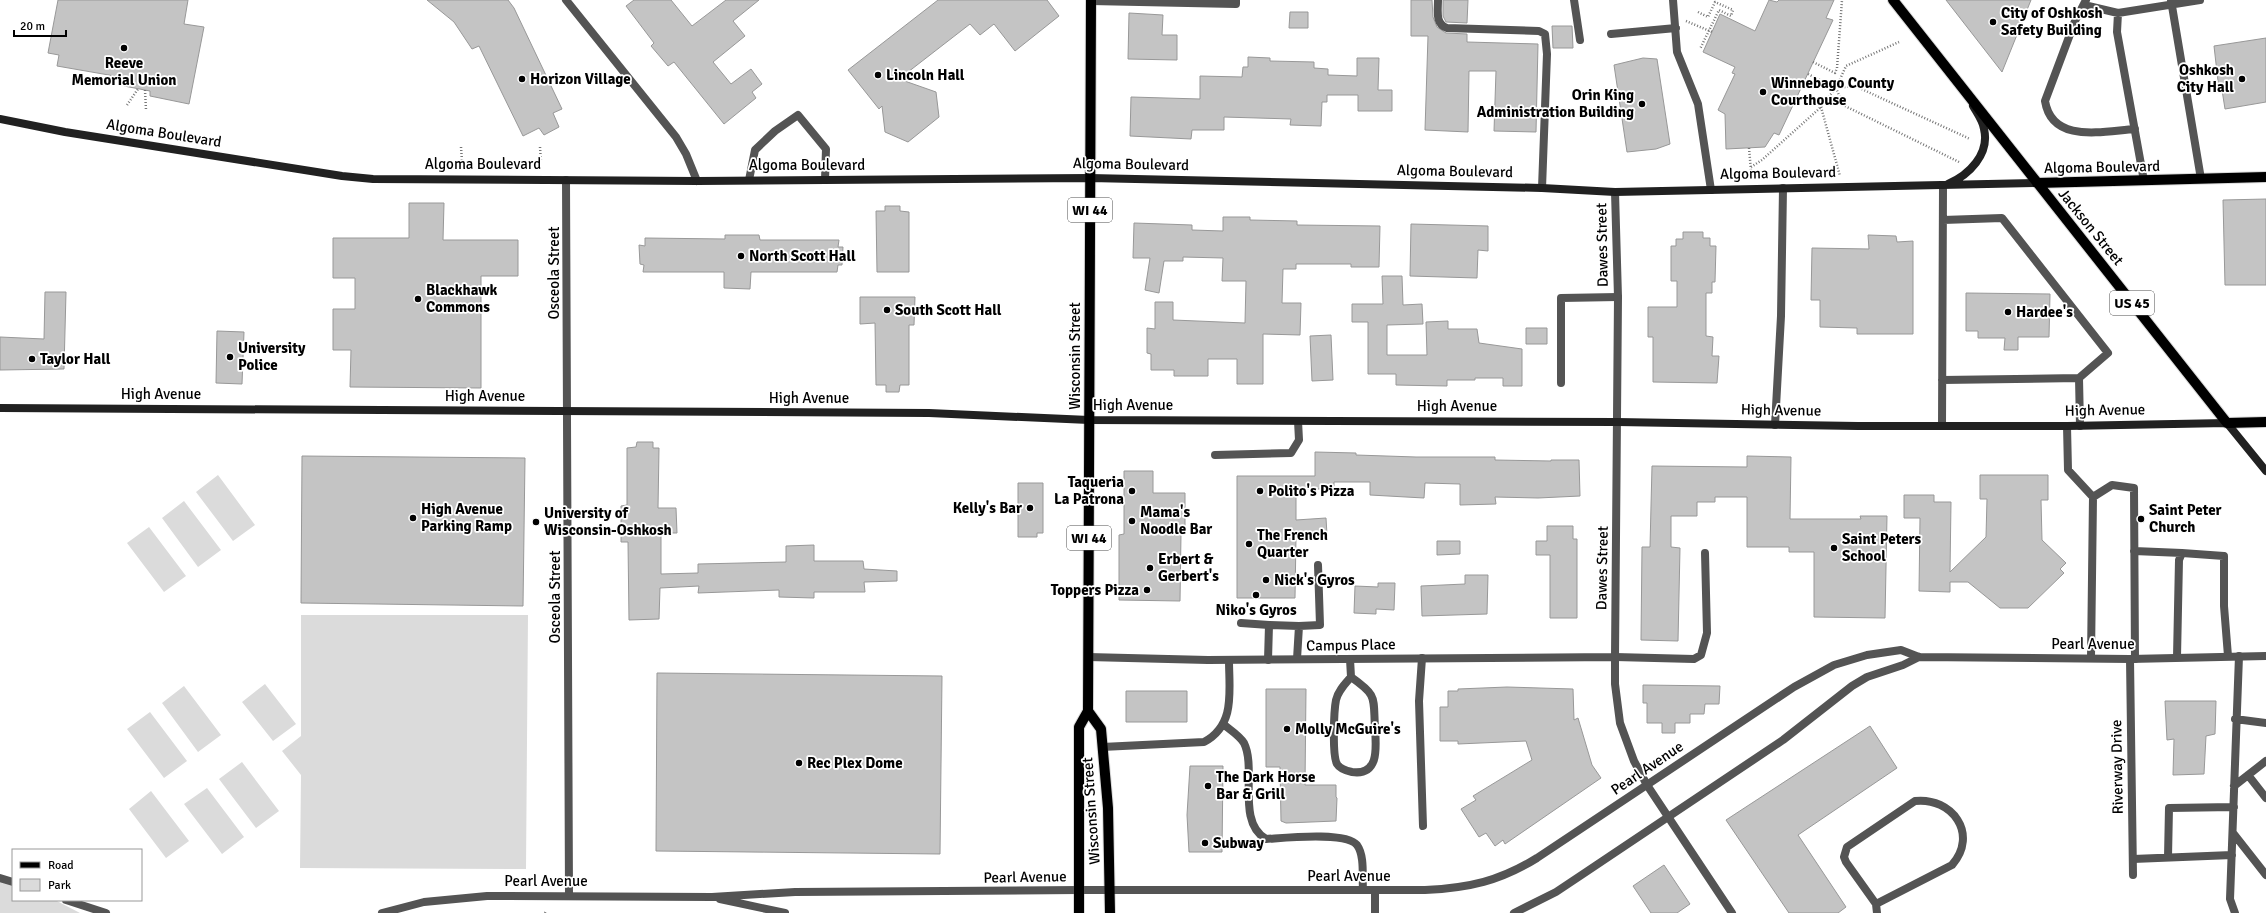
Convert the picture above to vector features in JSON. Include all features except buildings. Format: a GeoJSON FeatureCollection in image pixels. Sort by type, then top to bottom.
{"type":"FeatureCollection","features":[{"type":"Feature","properties":{"kind":"main road","name":"Wisconsin Street"},"geometry":{"type":"LineString","coordinates":[[1079,913],[1079,727],[1088,711],[1091,0]]}},
{"type":"Feature","properties":{"kind":"main road","name":"Jackson Street"},"geometry":{"type":"LineString","coordinates":[[1893,0],[2266,471]]}},
{"type":"Feature","properties":{"kind":"main road"},"geometry":{"type":"LineString","coordinates":[[1943,186],[1954,181],[1970,170],[1981,154],[1984,129],[1968,95]]}},
{"type":"Feature","properties":{"kind":"main road","name":"Algoma Boulevard"},"geometry":{"type":"LineString","coordinates":[[0,120],[65,132],[342,176],[373,179],[697,181],[1090,178],[1542,188],[1615,192],[1943,186],[2266,177]]}},
{"type":"Feature","properties":{"kind":"main road","name":"High Avenue"},"geometry":{"type":"LineString","coordinates":[[0,408],[928,413],[1089,420],[1617,422],[1775,425],[2080,426],[2266,422]]}},
{"type":"Feature","properties":{"kind":"main road","name":"Wisconsin Street"},"geometry":{"type":"LineString","coordinates":[[1088,711],[1100,729],[1102,747],[1108,808],[1111,891],[1110,913]]}},
{"type":"Feature","properties":{"kind":"street"},"geometry":{"type":"LineString","coordinates":[[1091,0],[1180,1],[1236,4],[1236,0]]}},
{"type":"Feature","properties":{"kind":"street"},"geometry":{"type":"LineString","coordinates":[[1438,0],[1438,20],[1442,26],[1447,28],[1539,31],[1545,34],[1547,54],[1542,188]]}},
{"type":"Feature","properties":{"kind":"street"},"geometry":{"type":"LineString","coordinates":[[1574,0],[1580,40]]}},
{"type":"Feature","properties":{"kind":"street"},"geometry":{"type":"LineString","coordinates":[[1673,0],[1677,52],[1698,104],[1712,190]]}},
{"type":"Feature","properties":{"kind":"street"},"geometry":{"type":"LineString","coordinates":[[2135,130],[2080,132],[2066,130],[2055,122],[2047,112],[2045,101],[2075,21],[2085,2],[2118,13],[2172,2],[2200,0]]}},
{"type":"Feature","properties":{"kind":"street"},"geometry":{"type":"LineString","coordinates":[[569,1],[676,137],[686,154],[697,181]]}},
{"type":"Feature","properties":{"kind":"street"},"geometry":{"type":"LineString","coordinates":[[2172,2],[2201,179]]}},
{"type":"Feature","properties":{"kind":"street"},"geometry":{"type":"LineString","coordinates":[[2118,13],[2118,32],[2144,181]]}},
{"type":"Feature","properties":{"kind":"street"},"geometry":{"type":"LineString","coordinates":[[1611,34],[1676,28]]}},
{"type":"Feature","properties":{"kind":"street"},"geometry":{"type":"LineString","coordinates":[[748,180],[755,150],[775,131],[798,115],[826,149],[825,180]]}},
{"type":"Feature","properties":{"kind":"street","name":"Osceola Street"},"geometry":{"type":"LineString","coordinates":[[566,180],[569,412],[569,895]]}},
{"type":"Feature","properties":{"kind":"street"},"geometry":{"type":"LineString","coordinates":[[1942,426],[1943,186]]}},
{"type":"Feature","properties":{"kind":"street"},"geometry":{"type":"LineString","coordinates":[[1775,425],[1781,316],[1783,188]]}},
{"type":"Feature","properties":{"kind":"street","name":"Dawes Street"},"geometry":{"type":"LineString","coordinates":[[1615,192],[1618,296],[1615,684],[1620,723],[1625,741],[1647,785],[1732,913]]}},
{"type":"Feature","properties":{"kind":"street"},"geometry":{"type":"LineString","coordinates":[[1942,380],[2079,378],[2108,353],[2002,218],[1943,220]]}},
{"type":"Feature","properties":{"kind":"street"},"geometry":{"type":"LineString","coordinates":[[1561,383],[1561,298],[1618,296]]}},
{"type":"Feature","properties":{"kind":"street"},"geometry":{"type":"LineString","coordinates":[[2079,378],[2080,426]]}},
{"type":"Feature","properties":{"kind":"street"},"geometry":{"type":"LineString","coordinates":[[1215,455],[1291,453],[1299,440],[1298,421]]}},
{"type":"Feature","properties":{"kind":"street"},"geometry":{"type":"LineString","coordinates":[[2067,426],[2068,470],[2093,497],[2091,658]]}},
{"type":"Feature","properties":{"kind":"street","name":"Riverway Drive"},"geometry":{"type":"LineString","coordinates":[[2093,497],[2112,485],[2134,488],[2132,659],[2133,875]]}},
{"type":"Feature","properties":{"kind":"street"},"geometry":{"type":"LineString","coordinates":[[2134,551],[2224,556],[2224,606],[2228,656]]}},
{"type":"Feature","properties":{"kind":"street","name":"Campus Place"},"geometry":{"type":"LineString","coordinates":[[1088,657],[1229,660],[1615,657],[1694,659],[1701,655],[1707,633],[1705,553]]}},
{"type":"Feature","properties":{"kind":"street"},"geometry":{"type":"LineString","coordinates":[[2177,658],[2178,560],[2182,553]]}},
{"type":"Feature","properties":{"kind":"street"},"geometry":{"type":"LineString","coordinates":[[1241,624],[1299,626],[1320,625],[1318,565]]}},
{"type":"Feature","properties":{"kind":"street"},"geometry":{"type":"LineString","coordinates":[[1268,660],[1269,625]]}},
{"type":"Feature","properties":{"kind":"street"},"geometry":{"type":"LineString","coordinates":[[1297,659],[1299,626]]}},
{"type":"Feature","properties":{"kind":"street","name":"Pearl Avenue"},"geometry":{"type":"LineString","coordinates":[[382,913],[424,902],[456,898],[569,895],[712,897],[795,892],[1375,890],[1453,888],[1501,877],[1537,858],[1794,687],[1834,665],[1867,655],[1901,650],[1919,657],[2132,659],[2266,656]]}},
{"type":"Feature","properties":{"kind":"street"},"geometry":{"type":"LineString","coordinates":[[2235,913],[2230,899],[2234,807],[2235,719],[2239,656]]}},
{"type":"Feature","properties":{"kind":"street","name":"Pearl Avenue"},"geometry":{"type":"LineString","coordinates":[[1514,913],[1556,892],[1783,740],[1852,686],[1874,674],[1903,665],[1919,657]]}},
{"type":"Feature","properties":{"kind":"street"},"geometry":{"type":"LineString","coordinates":[[1422,658],[1419,701],[1423,826]]}},
{"type":"Feature","properties":{"kind":"street"},"geometry":{"type":"LineString","coordinates":[[1350,659],[1351,678],[1341,689],[1336,700],[1335,753],[1337,764],[1345,771],[1356,773],[1365,772],[1372,767],[1375,759],[1375,736],[1373,699],[1370,692],[1351,678]]}},
{"type":"Feature","properties":{"kind":"street"},"geometry":{"type":"LineString","coordinates":[[1102,747],[1204,742],[1216,736],[1224,724],[1228,710],[1229,660]]}},
{"type":"Feature","properties":{"kind":"street"},"geometry":{"type":"LineString","coordinates":[[2235,719],[2266,723]]}},
{"type":"Feature","properties":{"kind":"street"},"geometry":{"type":"LineString","coordinates":[[1224,724],[1244,742],[1248,758],[1248,788],[1254,828],[1259,835],[1266,839],[1333,836],[1349,840],[1356,844],[1361,857],[1363,890]]}},
{"type":"Feature","properties":{"kind":"street"},"geometry":{"type":"LineString","coordinates":[[2234,786],[2266,761]]}},
{"type":"Feature","properties":{"kind":"street"},"geometry":{"type":"LineString","coordinates":[[2248,775],[2266,798]]}},
{"type":"Feature","properties":{"kind":"street"},"geometry":{"type":"LineString","coordinates":[[1876,904],[1952,865],[1961,855],[1964,843],[1963,830],[1954,816],[1941,805],[1926,800],[1915,801],[1847,847],[1844,857],[1846,862],[1876,904],[1877,913]]}},
{"type":"Feature","properties":{"kind":"street"},"geometry":{"type":"LineString","coordinates":[[2168,857],[2169,808],[2234,807]]}},
{"type":"Feature","properties":{"kind":"street"},"geometry":{"type":"LineString","coordinates":[[2233,833],[2266,875]]}},
{"type":"Feature","properties":{"kind":"street"},"geometry":{"type":"LineString","coordinates":[[2133,859],[2232,855]]}},
{"type":"Feature","properties":{"kind":"street"},"geometry":{"type":"LineString","coordinates":[[0,878],[12,882]]}},
{"type":"Feature","properties":{"kind":"street"},"geometry":{"type":"LineString","coordinates":[[1375,890],[1375,913]]}},
{"type":"Feature","properties":{"kind":"street","name":"Pearl Avenue"},"geometry":{"type":"LineString","coordinates":[[712,897],[784,913]]}},
{"type":"Feature","properties":{"kind":"street"},"geometry":{"type":"LineString","coordinates":[[69,901],[106,913]]}},
{"type":"Feature","properties":{"kind":"path"},"geometry":{"type":"LineString","coordinates":[[1813,62],[1835,73],[1837,68],[1842,16],[1842,0]]}},
{"type":"Feature","properties":{"kind":"path"},"geometry":{"type":"LineString","coordinates":[[1698,12],[1708,17],[1715,2],[1733,10],[1731,16],[1719,10],[1700,49]]}},
{"type":"Feature","properties":{"kind":"path"},"geometry":{"type":"LineString","coordinates":[[1699,26],[1710,31]]}},
{"type":"Feature","properties":{"kind":"path"},"geometry":{"type":"LineString","coordinates":[[1751,167],[1762,160],[1821,107],[1836,88],[1846,66],[1899,42]]}},
{"type":"Feature","properties":{"kind":"path"},"geometry":{"type":"LineString","coordinates":[[1808,74],[1836,88],[1855,86],[1970,139]]}},
{"type":"Feature","properties":{"kind":"path"},"geometry":{"type":"LineString","coordinates":[[1836,88],[1843,105],[1959,162]]}},
{"type":"Feature","properties":{"kind":"path"},"geometry":{"type":"LineString","coordinates":[[127,105],[138,89]]}},
{"type":"Feature","properties":{"kind":"path"},"geometry":{"type":"LineString","coordinates":[[145,90],[146,110]]}},
{"type":"Feature","properties":{"kind":"path"},"geometry":{"type":"LineString","coordinates":[[1821,107],[1839,169],[1840,187]]}},
{"type":"Feature","properties":{"kind":"path"},"geometry":{"type":"LineString","coordinates":[[461,147],[462,160]]}},
{"type":"Feature","properties":{"kind":"path"},"geometry":{"type":"LineString","coordinates":[[540,147],[541,162]]}},
{"type":"Feature","properties":{"kind":"path"},"geometry":{"type":"LineString","coordinates":[[1749,148],[1751,171]]}},
{"type":"Feature","properties":{"kind":"green space"},"geometry":{"type":"Polygon","coordinates":[[[218,475],[255,525],[233,541],[196,492],[218,475]]]}},
{"type":"Feature","properties":{"kind":"green space"},"geometry":{"type":"Polygon","coordinates":[[[184,501],[221,550],[198,567],[162,518],[184,501]]]}},
{"type":"Feature","properties":{"kind":"green space"},"geometry":{"type":"Polygon","coordinates":[[[149,527],[186,576],[164,592],[127,543],[149,527]]]}},
{"type":"Feature","properties":{"kind":"green space"},"geometry":{"type":"Polygon","coordinates":[[[301,615],[528,615],[526,869],[300,868],[301,775],[282,751],[301,736],[301,615]]]}},
{"type":"Feature","properties":{"kind":"green space"},"geometry":{"type":"Polygon","coordinates":[[[265,684],[296,724],[273,741],[242,702],[265,684]]]}},
{"type":"Feature","properties":{"kind":"green space"},"geometry":{"type":"Polygon","coordinates":[[[184,686],[221,735],[198,752],[162,703],[184,686]]]}},
{"type":"Feature","properties":{"kind":"green space"},"geometry":{"type":"Polygon","coordinates":[[[150,712],[187,761],[164,778],[127,729],[150,712]]]}},
{"type":"Feature","properties":{"kind":"green space"},"geometry":{"type":"Polygon","coordinates":[[[242,762],[279,811],[256,828],[219,779],[242,762]]]}},
{"type":"Feature","properties":{"kind":"green space"},"geometry":{"type":"Polygon","coordinates":[[[207,788],[244,837],[222,854],[184,804],[207,788]]]}},
{"type":"Feature","properties":{"kind":"green space"},"geometry":{"type":"Polygon","coordinates":[[[151,791],[189,841],[166,858],[129,809],[151,791]]]}},
{"type":"Feature","properties":{"kind":"green space"},"geometry":{"type":"Polygon","coordinates":[[[0,878],[12,882],[12,901],[57,901],[80,913],[0,913],[0,878]]]}},
{"type":"Feature","properties":{"kind":"place","name":"City of Oshkosh Safety Building"},"geometry":{"type":"Point","coordinates":[1993,22]}},
{"type":"Feature","properties":{"kind":"place","name":"Reeve Memorial Union"},"geometry":{"type":"Point","coordinates":[124,48]}},
{"type":"Feature","properties":{"kind":"place","name":"Lincoln Hall"},"geometry":{"type":"Point","coordinates":[878,75]}},
{"type":"Feature","properties":{"kind":"place","name":"Horizon Village"},"geometry":{"type":"Point","coordinates":[522,79]}},
{"type":"Feature","properties":{"kind":"place","name":"Oshkosh City Hall"},"geometry":{"type":"Point","coordinates":[2242,79]}},
{"type":"Feature","properties":{"kind":"place","name":"Winnebago County Courthouse"},"geometry":{"type":"Point","coordinates":[1763,92]}},
{"type":"Feature","properties":{"kind":"place","name":"Orin King Administration Building"},"geometry":{"type":"Point","coordinates":[1642,104]}},
{"type":"Feature","properties":{"kind":"place","name":"North Scott Hall"},"geometry":{"type":"Point","coordinates":[741,256]}},
{"type":"Feature","properties":{"kind":"place","name":"Blackhawk Commons"},"geometry":{"type":"Point","coordinates":[418,299]}},
{"type":"Feature","properties":{"kind":"place","name":"South Scott Hall"},"geometry":{"type":"Point","coordinates":[887,310]}},
{"type":"Feature","properties":{"kind":"place","name":"Hardee's"},"geometry":{"type":"Point","coordinates":[2008,312]}},
{"type":"Feature","properties":{"kind":"place","name":"University Police"},"geometry":{"type":"Point","coordinates":[230,357]}},
{"type":"Feature","properties":{"kind":"place","name":"Taylor Hall"},"geometry":{"type":"Point","coordinates":[32,359]}},
{"type":"Feature","properties":{"kind":"place","name":"Taqueria La Patrona"},"geometry":{"type":"Point","coordinates":[1132,491]}},
{"type":"Feature","properties":{"kind":"place","name":"Polito's Pizza"},"geometry":{"type":"Point","coordinates":[1260,491]}},
{"type":"Feature","properties":{"kind":"place","name":"Kelly's Bar"},"geometry":{"type":"Point","coordinates":[1030,508]}},
{"type":"Feature","properties":{"kind":"place","name":"High Avenue Parking Ramp"},"geometry":{"type":"Point","coordinates":[413,518]}},
{"type":"Feature","properties":{"kind":"place","name":"Saint Peter Church"},"geometry":{"type":"Point","coordinates":[2141,519]}},
{"type":"Feature","properties":{"kind":"place","name":"Mama's Noodle Bar"},"geometry":{"type":"Point","coordinates":[1132,521]}},
{"type":"Feature","properties":{"kind":"place","name":"University of Wisconsin-Oshkosh"},"geometry":{"type":"Point","coordinates":[536,522]}},
{"type":"Feature","properties":{"kind":"place","name":"The French Quarter"},"geometry":{"type":"Point","coordinates":[1249,544]}},
{"type":"Feature","properties":{"kind":"place","name":"Saint Peters School"},"geometry":{"type":"Point","coordinates":[1834,548]}},
{"type":"Feature","properties":{"kind":"place","name":"Erbert & Gerbert's"},"geometry":{"type":"Point","coordinates":[1150,568]}},
{"type":"Feature","properties":{"kind":"place","name":"Nick's Gyros"},"geometry":{"type":"Point","coordinates":[1266,580]}},
{"type":"Feature","properties":{"kind":"place","name":"Toppers Pizza"},"geometry":{"type":"Point","coordinates":[1147,590]}},
{"type":"Feature","properties":{"kind":"place","name":"Niko's Gyros"},"geometry":{"type":"Point","coordinates":[1256,595]}},
{"type":"Feature","properties":{"kind":"place","name":"Molly McGuire's"},"geometry":{"type":"Point","coordinates":[1287,729]}},
{"type":"Feature","properties":{"kind":"place","name":"Rec Plex Dome"},"geometry":{"type":"Point","coordinates":[799,763]}},
{"type":"Feature","properties":{"kind":"place","name":"The Dark Horse Bar & Grill"},"geometry":{"type":"Point","coordinates":[1208,786]}},
{"type":"Feature","properties":{"kind":"place","name":"Subway"},"geometry":{"type":"Point","coordinates":[1205,843]}}]}
